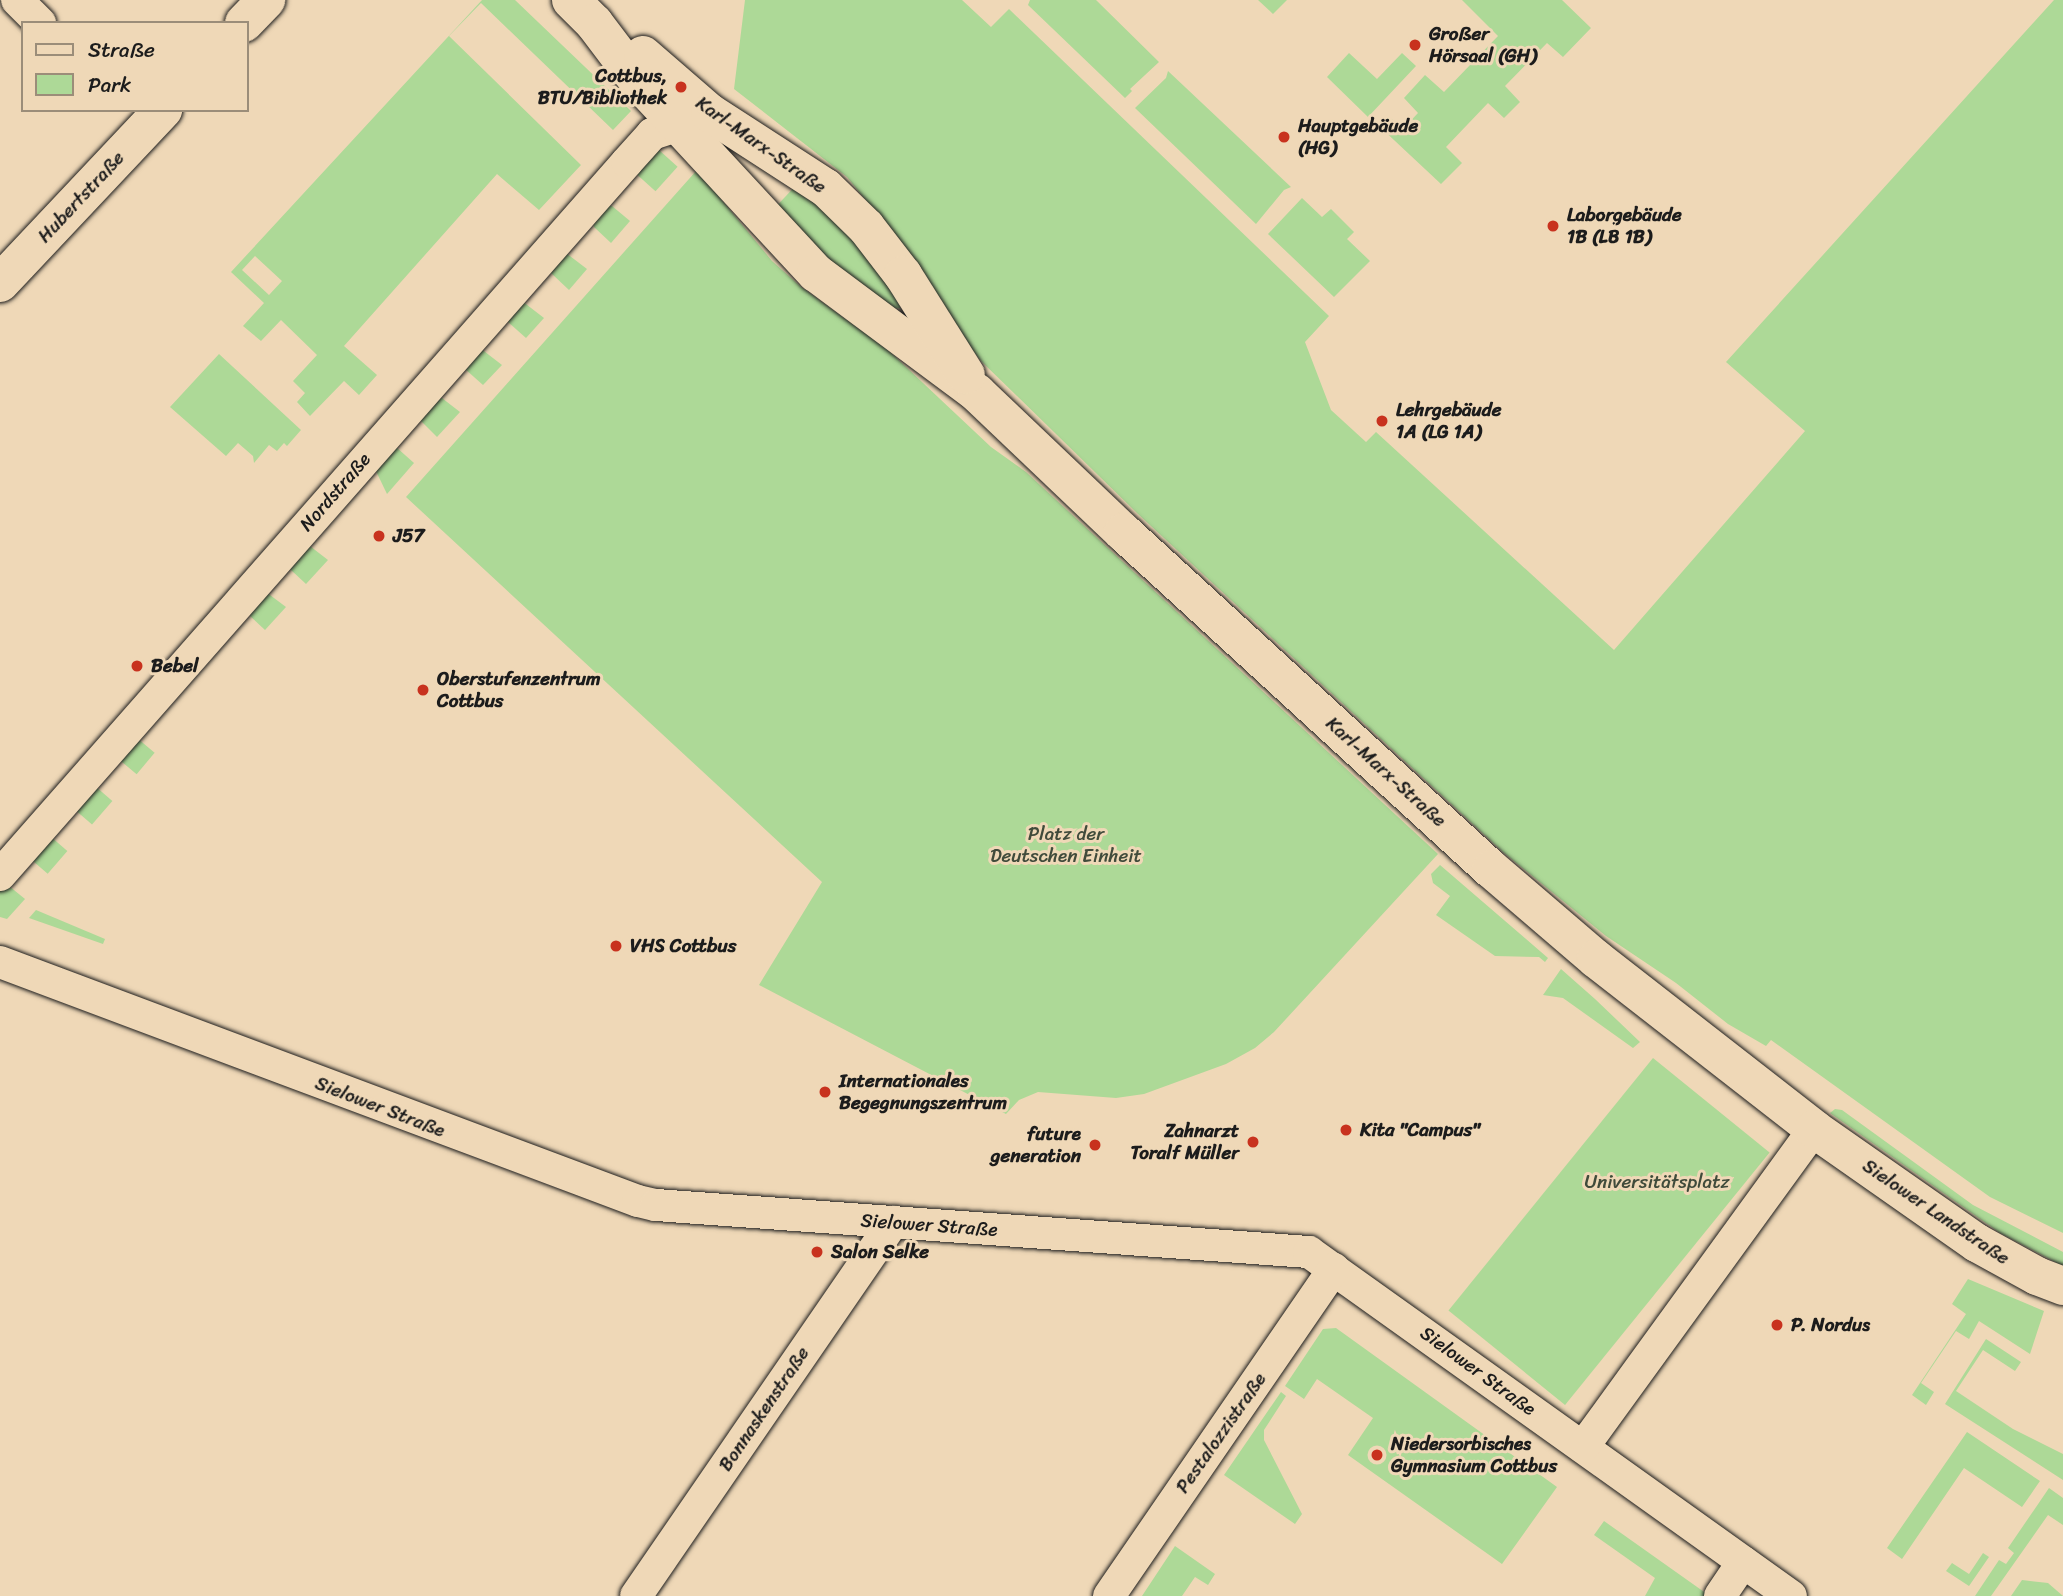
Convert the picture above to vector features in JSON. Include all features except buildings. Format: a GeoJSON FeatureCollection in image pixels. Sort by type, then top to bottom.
{"type":"FeatureCollection","features":[{"type":"Feature","properties":{"kind":"street"},"geometry":{"type":"LineString","coordinates":[[17,0],[38,21]]}},
{"type":"Feature","properties":{"kind":"street"},"geometry":{"type":"LineString","coordinates":[[246,21],[266,0]]}},
{"type":"Feature","properties":{"kind":"street","name":"Karl-Marx-Straße"},"geometry":{"type":"LineString","coordinates":[[583,12],[638,81],[816,273],[977,393],[1123,532],[1491,869],[1596,959],[1814,1129]]}},
{"type":"Feature","properties":{"kind":"street","name":"Karl-Marx-Straße"},"geometry":{"type":"LineString","coordinates":[[583,12],[653,62],[710,113],[826,188],[866,228],[903,275],[977,393]]}},
{"type":"Feature","properties":{"kind":"street","name":"Hubertstraße"},"geometry":{"type":"LineString","coordinates":[[0,283],[147,116]]}},
{"type":"Feature","properties":{"kind":"street","name":"Nordstraße"},"geometry":{"type":"LineString","coordinates":[[0,876],[652,134],[680,125]]}},
{"type":"Feature","properties":{"kind":"street","name":"Sielower Straße"},"geometry":{"type":"LineString","coordinates":[[3,970],[638,1201],[1309,1252],[1791,1596]]}},
{"type":"Feature","properties":{"kind":"street"},"geometry":{"type":"LineString","coordinates":[[1583,1447],[1814,1129]]}},
{"type":"Feature","properties":{"kind":"street","name":"Sielower Landstraße"},"geometry":{"type":"LineString","coordinates":[[1814,1129],[1992,1253],[2063,1286]]}},
{"type":"Feature","properties":{"kind":"street","name":"Bonnaskenstraße"},"geometry":{"type":"LineString","coordinates":[[636,1596],[893,1222]]}},
{"type":"Feature","properties":{"kind":"street","name":"Pestalozzistraße"},"geometry":{"type":"LineString","coordinates":[[1108,1596],[1334,1269]]}},
{"type":"Feature","properties":{"kind":"street"},"geometry":{"type":"LineString","coordinates":[[1720,1596],[1743,1562]]}},
{"type":"Feature","properties":{"kind":"green space"},"geometry":{"type":"Polygon","coordinates":[[[482,0],[515,0],[631,111],[613,130],[481,3],[449,36],[581,165],[539,210],[497,174],[344,346],[377,375],[359,395],[344,381],[310,416],[297,402],[305,393],[293,381],[317,355],[281,320],[261,341],[243,326],[264,303],[231,272],[482,0]],[[255,256],[242,270],[269,295],[282,281],[255,256]]]}},
{"type":"Feature","properties":{"kind":"green space"},"geometry":{"type":"Polygon","coordinates":[[[745,0],[962,0],[991,27],[1009,9],[1329,316],[1305,342],[1331,410],[1366,442],[1376,432],[1614,650],[1805,431],[1726,362],[2054,0],[2063,0],[2063,1233],[1990,1197],[1771,1040],[1766,1046],[1728,1024],[1676,983],[1606,936],[1504,853],[1138,514],[981,361],[954,327],[896,238],[847,177],[734,89],[745,0]]]}},
{"type":"Feature","properties":{"kind":"green space"},"geometry":{"type":"Polygon","coordinates":[[[1030,0],[1096,0],[1159,62],[1130,89],[1132,91],[1125,98],[1028,5],[1030,0]]]}},
{"type":"Feature","properties":{"kind":"green space"},"geometry":{"type":"Polygon","coordinates":[[[1258,0],[1287,0],[1273,14],[1258,0]]]}},
{"type":"Feature","properties":{"kind":"green space"},"geometry":{"type":"Polygon","coordinates":[[[1462,0],[1562,0],[1591,28],[1563,57],[1547,43],[1505,86],[1520,102],[1504,118],[1488,103],[1446,147],[1462,163],[1441,184],[1379,126],[1388,116],[1403,129],[1418,113],[1404,98],[1425,75],[1444,92],[1498,36],[1462,0]]]}},
{"type":"Feature","properties":{"kind":"green space"},"geometry":{"type":"Polygon","coordinates":[[[1349,53],[1377,79],[1402,53],[1416,66],[1368,117],[1327,77],[1349,53]]]}},
{"type":"Feature","properties":{"kind":"green space"},"geometry":{"type":"Polygon","coordinates":[[[1168,71],[1291,187],[1284,190],[1256,224],[1135,108],[1166,78],[1168,71]]]}},
{"type":"Feature","properties":{"kind":"green space"},"geometry":{"type":"Polygon","coordinates":[[[659,150],[678,167],[655,191],[637,175],[659,150]]]}},
{"type":"Feature","properties":{"kind":"green space","name":"Platz der Deutschen Einheit"},"geometry":{"type":"Polygon","coordinates":[[[697,170],[772,261],[800,286],[888,350],[991,447],[1026,472],[1438,854],[1274,1032],[1255,1048],[1226,1064],[1144,1094],[1116,1098],[1038,1092],[1019,1100],[1006,1114],[759,985],[822,882],[406,497],[697,170]]]}},
{"type":"Feature","properties":{"kind":"green space"},"geometry":{"type":"Polygon","coordinates":[[[799,182],[816,196],[900,295],[900,308],[887,309],[771,212],[799,182]]]}},
{"type":"Feature","properties":{"kind":"green space"},"geometry":{"type":"Polygon","coordinates":[[[1302,198],[1322,217],[1331,209],[1354,232],[1347,239],[1370,261],[1334,297],[1268,234],[1302,198]]]}},
{"type":"Feature","properties":{"kind":"green space"},"geometry":{"type":"Polygon","coordinates":[[[608,206],[612,206],[630,221],[611,243],[594,227],[593,222],[608,206]]]}},
{"type":"Feature","properties":{"kind":"green space"},"geometry":{"type":"Polygon","coordinates":[[[566,253],[587,269],[569,290],[551,273],[566,253]]]}},
{"type":"Feature","properties":{"kind":"green space"},"geometry":{"type":"Polygon","coordinates":[[[522,301],[544,318],[526,338],[508,322],[522,301]]]}},
{"type":"Feature","properties":{"kind":"green space"},"geometry":{"type":"Polygon","coordinates":[[[480,348],[502,365],[483,385],[465,369],[480,348]]]}},
{"type":"Feature","properties":{"kind":"green space"},"geometry":{"type":"Polygon","coordinates":[[[219,354],[301,430],[287,446],[284,443],[277,451],[269,445],[254,463],[253,456],[238,443],[226,456],[170,407],[219,354]]]}},
{"type":"Feature","properties":{"kind":"green space"},"geometry":{"type":"Polygon","coordinates":[[[438,395],[460,412],[437,437],[420,420],[438,395]]]}},
{"type":"Feature","properties":{"kind":"green space"},"geometry":{"type":"Polygon","coordinates":[[[396,447],[414,463],[387,494],[374,467],[396,447]]]}},
{"type":"Feature","properties":{"kind":"green space"},"geometry":{"type":"Polygon","coordinates":[[[306,543],[328,560],[306,584],[291,570],[288,563],[306,543]]]}},
{"type":"Feature","properties":{"kind":"green space"},"geometry":{"type":"Polygon","coordinates":[[[266,592],[286,607],[265,630],[250,616],[249,611],[266,592]]]}},
{"type":"Feature","properties":{"kind":"green space"},"geometry":{"type":"Polygon","coordinates":[[[137,738],[155,753],[137,774],[119,759],[137,738]]]}},
{"type":"Feature","properties":{"kind":"green space"},"geometry":{"type":"Polygon","coordinates":[[[95,786],[112,801],[92,824],[75,809],[95,786]]]}},
{"type":"Feature","properties":{"kind":"green space"},"geometry":{"type":"Polygon","coordinates":[[[50,836],[67,851],[48,874],[30,859],[50,836]]]}},
{"type":"Feature","properties":{"kind":"green space"},"geometry":{"type":"Polygon","coordinates":[[[1440,865],[1548,958],[1545,962],[1539,957],[1495,956],[1436,915],[1450,896],[1433,883],[1431,874],[1440,865]]]}},
{"type":"Feature","properties":{"kind":"green space"},"geometry":{"type":"Polygon","coordinates":[[[9,886],[25,899],[7,919],[0,917],[0,889],[9,886]]]}},
{"type":"Feature","properties":{"kind":"green space"},"geometry":{"type":"Polygon","coordinates":[[[36,910],[105,939],[103,944],[29,918],[36,910]]]}},
{"type":"Feature","properties":{"kind":"green space"},"geometry":{"type":"Polygon","coordinates":[[[1561,969],[1640,1042],[1633,1048],[1563,998],[1543,995],[1561,969]]]}},
{"type":"Feature","properties":{"kind":"green space","name":"Universitätsplatz"},"geometry":{"type":"Polygon","coordinates":[[[1653,1058],[1770,1152],[1565,1405],[1448,1311],[1653,1058]]]}},
{"type":"Feature","properties":{"kind":"green space"},"geometry":{"type":"Polygon","coordinates":[[[1835,1109],[1842,1110],[1973,1205],[2063,1252],[2063,1266],[2000,1233],[1830,1113],[1835,1109]]]}},
{"type":"Feature","properties":{"kind":"green space"},"geometry":{"type":"Polygon","coordinates":[[[1968,1279],[2044,1311],[2030,1354],[1979,1321],[1969,1339],[1956,1331],[1921,1383],[1934,1392],[1926,1405],[1912,1395],[1966,1314],[1952,1304],[1968,1279]]]}},
{"type":"Feature","properties":{"kind":"green space"},"geometry":{"type":"Polygon","coordinates":[[[1336,1328],[1557,1487],[1502,1564],[1348,1455],[1373,1418],[1317,1379],[1304,1399],[1285,1386],[1323,1329],[1336,1328]]]}},
{"type":"Feature","properties":{"kind":"green space"},"geometry":{"type":"Polygon","coordinates":[[[1986,1339],[2021,1362],[2015,1371],[1983,1350],[1956,1391],[2013,1429],[2063,1454],[2063,1480],[1945,1404],[1986,1339]]]}},
{"type":"Feature","properties":{"kind":"green space"},"geometry":{"type":"Polygon","coordinates":[[[1281,1392],[1286,1396],[1264,1430],[1264,1440],[1302,1514],[1295,1524],[1224,1475],[1281,1392]]]}},
{"type":"Feature","properties":{"kind":"green space"},"geometry":{"type":"Polygon","coordinates":[[[1967,1432],[2040,1481],[2022,1507],[1964,1468],[1902,1559],[1887,1548],[1967,1432]]]}},
{"type":"Feature","properties":{"kind":"green space"},"geometry":{"type":"Polygon","coordinates":[[[2049,1488],[2063,1498],[2063,1525],[2048,1515],[1991,1596],[1975,1596],[1999,1560],[2006,1564],[2014,1553],[2008,1548],[2049,1488]]]}},
{"type":"Feature","properties":{"kind":"green space"},"geometry":{"type":"Polygon","coordinates":[[[1604,1521],[1707,1594],[1706,1596],[1645,1596],[1655,1578],[1594,1535],[1604,1521]]]}},
{"type":"Feature","properties":{"kind":"green space"},"geometry":{"type":"Polygon","coordinates":[[[1175,1546],[1215,1574],[1208,1585],[1195,1577],[1182,1596],[1142,1596],[1175,1546]]]}},
{"type":"Feature","properties":{"kind":"green space"},"geometry":{"type":"Polygon","coordinates":[[[1983,1553],[1989,1557],[1969,1586],[1946,1571],[1952,1563],[1969,1574],[1983,1553]]]}},
{"type":"Feature","properties":{"kind":"green space"},"geometry":{"type":"Polygon","coordinates":[[[2022,1580],[2048,1583],[2063,1596],[2011,1596],[2022,1580]]]}},
{"type":"Feature","properties":{"kind":"place","name":"Großer Hörsaal (GH)"},"geometry":{"type":"Point","coordinates":[1415,45]}},
{"type":"Feature","properties":{"kind":"place","name":"Cottbus, BTU/Bibliothek"},"geometry":{"type":"Point","coordinates":[681,87]}},
{"type":"Feature","properties":{"kind":"place","name":"Hauptgebäude (HG)"},"geometry":{"type":"Point","coordinates":[1284,137]}},
{"type":"Feature","properties":{"kind":"place","name":"Laborgebäude 1B (LB 1B)"},"geometry":{"type":"Point","coordinates":[1553,226]}},
{"type":"Feature","properties":{"kind":"place","name":"Lehrgebäude 1A (LG 1A)"},"geometry":{"type":"Point","coordinates":[1382,421]}},
{"type":"Feature","properties":{"kind":"place","name":"J57"},"geometry":{"type":"Point","coordinates":[379,536]}},
{"type":"Feature","properties":{"kind":"place","name":"Bebel"},"geometry":{"type":"Point","coordinates":[137,666]}},
{"type":"Feature","properties":{"kind":"place","name":"Oberstufenzentrum Cottbus"},"geometry":{"type":"Point","coordinates":[423,690]}},
{"type":"Feature","properties":{"kind":"place","name":"VHS Cottbus"},"geometry":{"type":"Point","coordinates":[616,946]}},
{"type":"Feature","properties":{"kind":"place","name":"Internationales Begegnungszentrum"},"geometry":{"type":"Point","coordinates":[825,1092]}},
{"type":"Feature","properties":{"kind":"place","name":"Kita \"Campus\""},"geometry":{"type":"Point","coordinates":[1346,1130]}},
{"type":"Feature","properties":{"kind":"place","name":"Zahnarzt Toralf Müller"},"geometry":{"type":"Point","coordinates":[1253,1142]}},
{"type":"Feature","properties":{"kind":"place","name":"future generation"},"geometry":{"type":"Point","coordinates":[1095,1145]}},
{"type":"Feature","properties":{"kind":"place","name":"Salon Selke"},"geometry":{"type":"Point","coordinates":[817,1252]}},
{"type":"Feature","properties":{"kind":"place","name":"P. Nordus"},"geometry":{"type":"Point","coordinates":[1777,1325]}},
{"type":"Feature","properties":{"kind":"place","name":"Niedersorbisches Gymnasium Cottbus"},"geometry":{"type":"Point","coordinates":[1377,1455]}}]}
